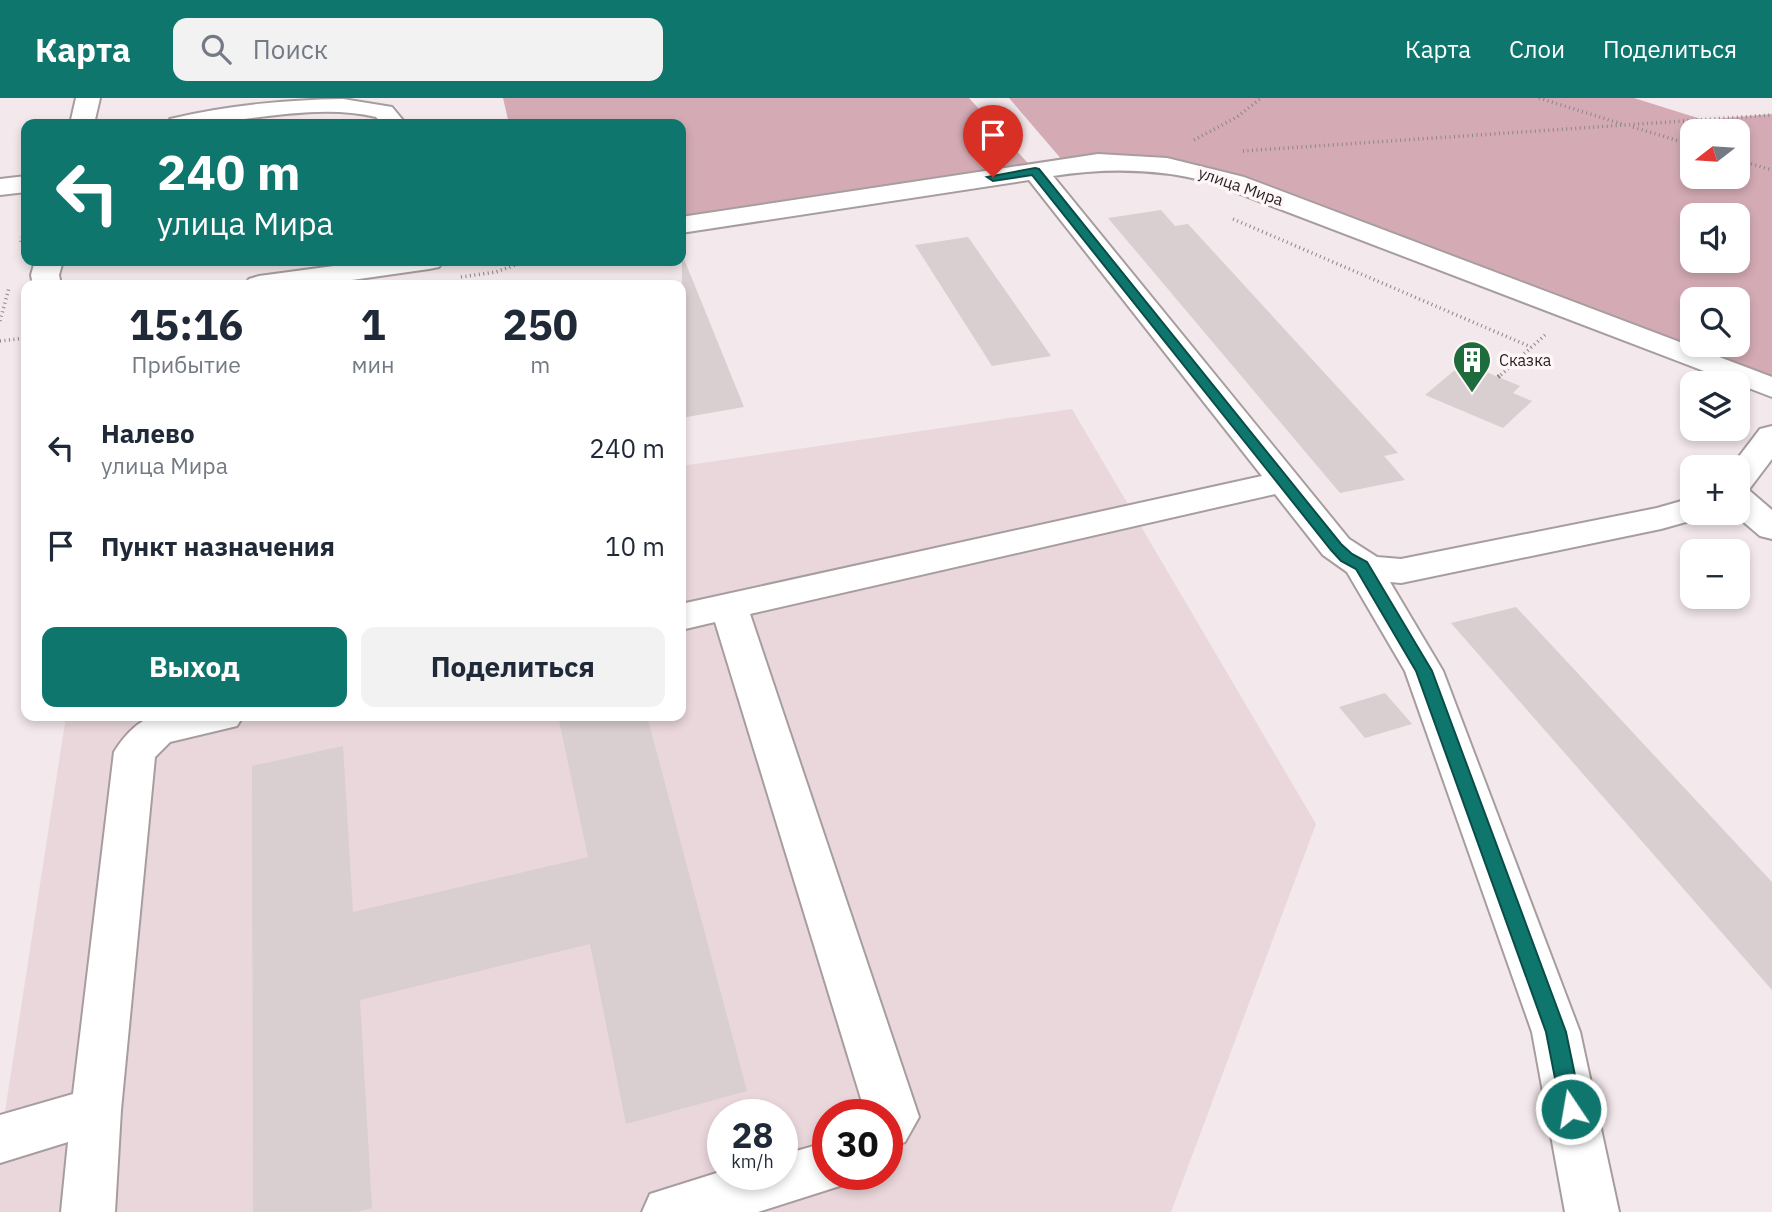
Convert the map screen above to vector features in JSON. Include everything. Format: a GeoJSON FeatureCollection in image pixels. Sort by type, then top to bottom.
{"type":"FeatureCollection","features":[{"type":"Feature","properties":{"kind":"street"},"geometry":{"type":"LineString","coordinates":[[83,119],[88,98]]}},
{"type":"Feature","properties":{"kind":"street"},"geometry":{"type":"LineString","coordinates":[[204,119],[229,114],[349,106],[372,108],[386,113],[390,119]]}},
{"type":"Feature","properties":{"kind":"street","name":"улица Мира"},"geometry":{"type":"LineString","coordinates":[[686,224],[1098,162],[1152,163],[1203,172],[1235,182],[1772,388]]}},
{"type":"Feature","properties":{"kind":"street"},"geometry":{"type":"LineString","coordinates":[[1035,171],[1336,547],[1362,566],[1401,571],[1680,512]]}},
{"type":"Feature","properties":{"kind":"street"},"geometry":{"type":"LineString","coordinates":[[0,187],[21,185]]}},
{"type":"Feature","properties":{"kind":"street"},"geometry":{"type":"LineString","coordinates":[[294,280],[394,266]]}},
{"type":"Feature","properties":{"kind":"street"},"geometry":{"type":"LineString","coordinates":[[1750,465],[1772,436]]}},
{"type":"Feature","properties":{"kind":"street"},"geometry":{"type":"LineString","coordinates":[[686,616],[1283,482]]}},
{"type":"Feature","properties":{"kind":"street"},"geometry":{"type":"LineString","coordinates":[[1750,509],[1772,528]]}},
{"type":"Feature","properties":{"kind":"street"},"geometry":{"type":"LineString","coordinates":[[1362,566],[1424,671],[1556,1032],[1592,1212]]}},
{"type":"Feature","properties":{"kind":"street"},"geometry":{"type":"LineString","coordinates":[[729,606],[888,1099]]}},
{"type":"Feature","properties":{"kind":"street"},"geometry":{"type":"LineString","coordinates":[[88,1212],[96,1110],[135,752],[156,730],[199,721]]}},
{"type":"Feature","properties":{"kind":"street"},"geometry":{"type":"LineString","coordinates":[[0,1139],[96,1110]]}},
{"type":"Feature","properties":{"kind":"street"},"geometry":{"type":"LineString","coordinates":[[669,1212],[812,1172]]}},
{"type":"Feature","properties":{"kind":"path"},"geometry":{"type":"LineString","coordinates":[[1152,163],[1237,117],[1261,98]]}},
{"type":"Feature","properties":{"kind":"path"},"geometry":{"type":"LineString","coordinates":[[1538,98],[1680,141]]}},
{"type":"Feature","properties":{"kind":"path"},"geometry":{"type":"LineString","coordinates":[[1240,151],[1772,116]]}},
{"type":"Feature","properties":{"kind":"path"},"geometry":{"type":"LineString","coordinates":[[1750,164],[1772,170]]}},
{"type":"Feature","properties":{"kind":"path"},"geometry":{"type":"LineString","coordinates":[[496,272],[512,266]]}},
{"type":"Feature","properties":{"kind":"path"},"geometry":{"type":"LineString","coordinates":[[1498,377],[1548,332]]}},
{"type":"Feature","properties":{"kind":"path"},"geometry":{"type":"LineString","coordinates":[[0,341],[21,339]]}},
{"type":"Feature","properties":{"kind":"shaded area"},"geometry":{"type":"Polygon","coordinates":[[[503,98],[969,98],[1035,171],[686,223],[686,119],[508,119],[503,98]]]}},
{"type":"Feature","properties":{"kind":"shaded area"},"geometry":{"type":"Polygon","coordinates":[[[1009,98],[1634,98],[1701,119],[1680,119],[1680,189],[1750,189],[1750,119],[1715,119],[1772,114],[1772,377],[1719,357],[1750,357],[1750,287],[1680,287],[1680,342],[1246,177],[1177,162],[1112,159],[1063,161],[1009,98]]]}},
{"type":"Feature","properties":{"kind":"shaded area"},"geometry":{"type":"Polygon","coordinates":[[[1072,409],[1316,824],[1171,1212],[0,1212],[0,1144],[65,721],[686,721],[686,465],[1072,409]]]}},
{"type":"Feature","properties":{"kind":"building"},"geometry":{"type":"Polygon","coordinates":[[[1161,210],[1175,226],[1188,224],[1398,453],[1384,456],[1405,480],[1340,493],[1108,218],[1161,210]]]}},
{"type":"Feature","properties":{"kind":"building"},"geometry":{"type":"Polygon","coordinates":[[[968,237],[1051,356],[992,366],[915,245],[968,237]]]}},
{"type":"Feature","properties":{"kind":"building"},"geometry":{"type":"Polygon","coordinates":[[[686,264],[744,407],[686,417],[686,280],[682,280],[682,266],[686,264]]]}},
{"type":"Feature","properties":{"kind":"building","name":"Сказка"},"geometry":{"type":"Polygon","coordinates":[[[1456,369],[1471,376],[1479,369],[1520,386],[1513,393],[1532,401],[1503,428],[1425,395],[1456,369]]]}},
{"type":"Feature","properties":{"kind":"building"},"geometry":{"type":"Polygon","coordinates":[[[1516,607],[1772,882],[1772,990],[1451,623],[1516,607]]]}},
{"type":"Feature","properties":{"kind":"building"},"geometry":{"type":"Polygon","coordinates":[[[1385,693],[1412,724],[1365,738],[1339,707],[1385,693]]]}},
{"type":"Feature","properties":{"kind":"building"},"geometry":{"type":"Polygon","coordinates":[[[559,721],[648,721],[747,1091],[707,1099],[707,1102],[626,1124],[590,944],[360,1000],[372,1208],[357,1212],[253,1212],[252,766],[343,746],[353,912],[588,857],[559,721]]]}},
{"type":"Feature","properties":{"kind":"place","name":"Сказка"},"geometry":{"type":"Point","coordinates":[1472,394]}},
{"type":"Feature","properties":{"kind":"route"},"geometry":{"type":"LineString","coordinates":[[993,177],[1035,171],[1336,547],[1362,566],[1424,671],[1556,1032],[1571,1109]]}}]}
